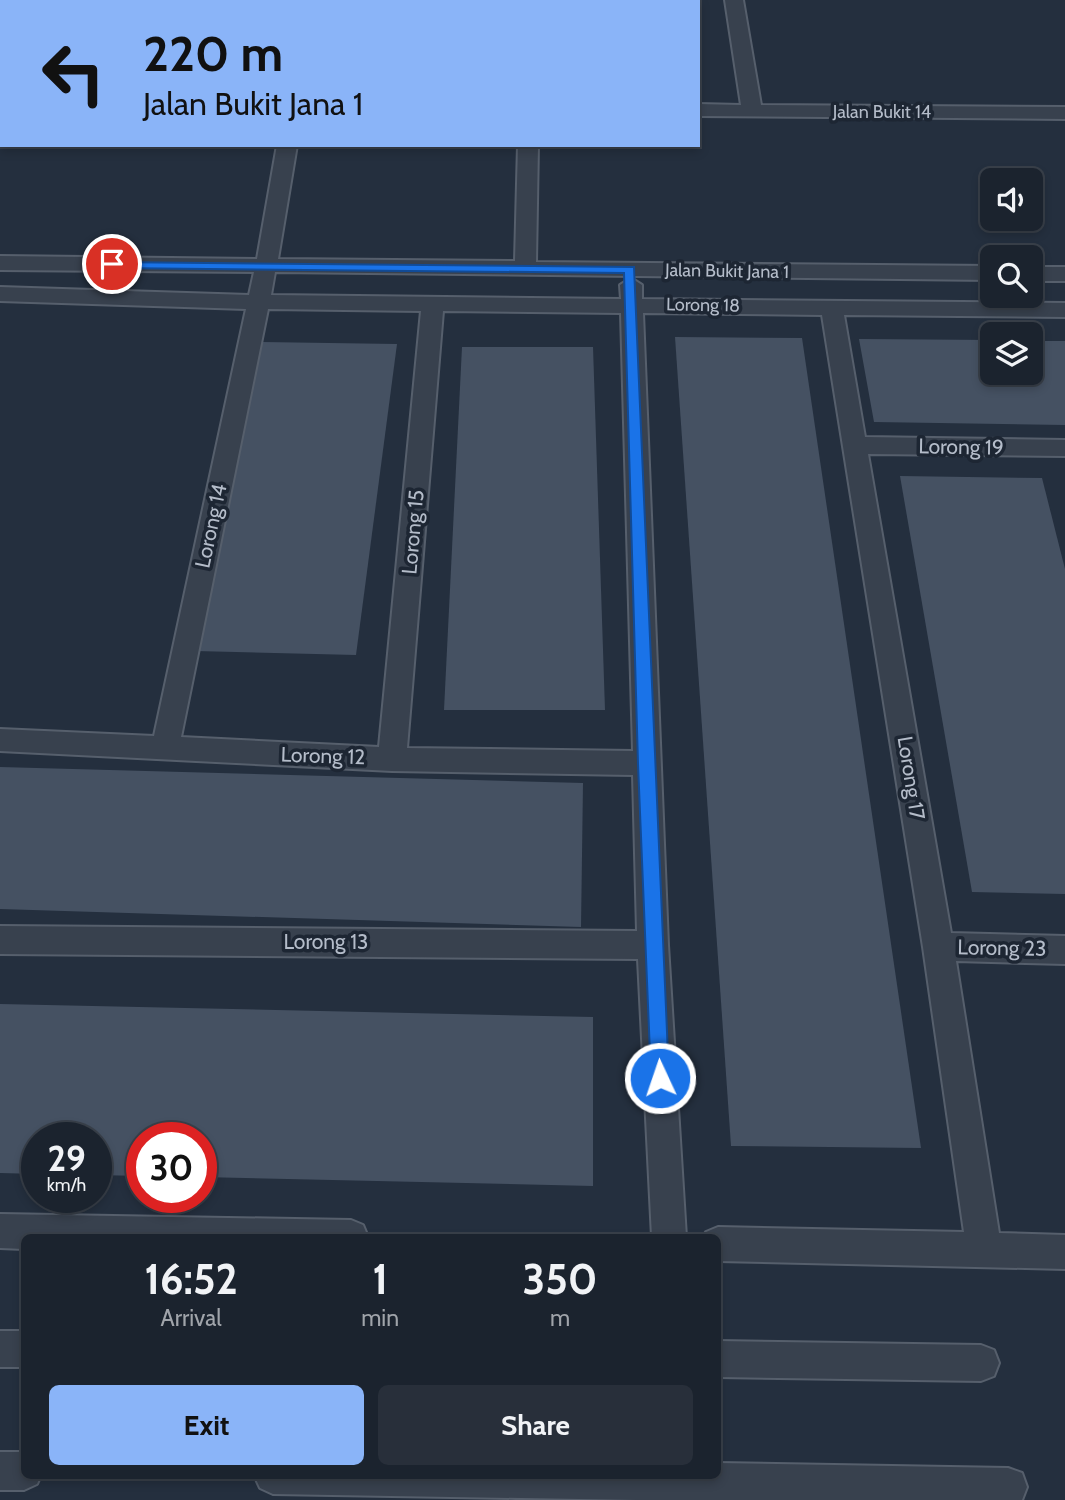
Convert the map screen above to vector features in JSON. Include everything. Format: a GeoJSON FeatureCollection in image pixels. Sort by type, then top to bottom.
{"type":"FeatureCollection","features":[{"type":"Feature","properties":{"kind":"street"},"geometry":{"type":"LineString","coordinates":[[734,0],[752,111]]}},
{"type":"Feature","properties":{"kind":"street","name":"Jalan Bukit 14"},"geometry":{"type":"LineString","coordinates":[[700,110],[1065,113]]}},
{"type":"Feature","properties":{"kind":"street","name":"Lorong 14"},"geometry":{"type":"LineString","coordinates":[[165,749],[258,302],[287,147]]}},
{"type":"Feature","properties":{"kind":"street"},"geometry":{"type":"LineString","coordinates":[[525,268],[528,147]]}},
{"type":"Feature","properties":{"kind":"street","name":"Jalan Bukit Jana 1"},"geometry":{"type":"LineString","coordinates":[[0,263],[980,273]]}},
{"type":"Feature","properties":{"kind":"street"},"geometry":{"type":"LineString","coordinates":[[630,270],[653,944],[669,1234]]}},
{"type":"Feature","properties":{"kind":"street"},"geometry":{"type":"LineString","coordinates":[[1043,274],[1065,274]]}},
{"type":"Feature","properties":{"kind":"street","name":"Lorong 18"},"geometry":{"type":"LineString","coordinates":[[0,294],[258,302],[1065,310]]}},
{"type":"Feature","properties":{"kind":"street","name":"Lorong 15"},"geometry":{"type":"LineString","coordinates":[[393,759],[433,304]]}},
{"type":"Feature","properties":{"kind":"street","name":"Lorong 17"},"geometry":{"type":"LineString","coordinates":[[832,307],[938,947],[984,1250]]}},
{"type":"Feature","properties":{"kind":"street","name":"Lorong 19"},"geometry":{"type":"LineString","coordinates":[[856,445],[1065,448]]}},
{"type":"Feature","properties":{"kind":"street","name":"Lorong 12"},"geometry":{"type":"LineString","coordinates":[[0,740],[393,759],[646,764]]}},
{"type":"Feature","properties":{"kind":"street","name":"Lorong 13"},"geometry":{"type":"LineString","coordinates":[[0,940],[653,944]]}},
{"type":"Feature","properties":{"kind":"street","name":"Lorong 23"},"geometry":{"type":"LineString","coordinates":[[938,947],[1065,950]]}},
{"type":"Feature","properties":{"kind":"street"},"geometry":{"type":"LineString","coordinates":[[0,1231],[176,1234]]}},
{"type":"Feature","properties":{"kind":"street"},"geometry":{"type":"LineString","coordinates":[[721,1244],[1065,1252]]}},
{"type":"Feature","properties":{"kind":"street"},"geometry":{"type":"LineString","coordinates":[[0,1349],[21,1349]]}},
{"type":"Feature","properties":{"kind":"street"},"geometry":{"type":"LineString","coordinates":[[721,1359],[981,1363]]}},
{"type":"Feature","properties":{"kind":"street"},"geometry":{"type":"LineString","coordinates":[[0,1471],[21,1471]]}},
{"type":"Feature","properties":{"kind":"street"},"geometry":{"type":"LineString","coordinates":[[518,1479],[1008,1487]]}},
{"type":"Feature","properties":{"kind":"building"},"geometry":{"type":"Polygon","coordinates":[[[675,337],[802,338],[921,1148],[731,1146],[675,337]]]}},
{"type":"Feature","properties":{"kind":"building"},"geometry":{"type":"Polygon","coordinates":[[[859,339],[980,340],[980,385],[1043,385],[1043,341],[1065,341],[1065,425],[874,422],[859,339]]]}},
{"type":"Feature","properties":{"kind":"building"},"geometry":{"type":"Polygon","coordinates":[[[262,342],[397,344],[356,655],[195,651],[262,342]]]}},
{"type":"Feature","properties":{"kind":"building"},"geometry":{"type":"Polygon","coordinates":[[[462,347],[593,347],[605,710],[444,710],[462,347]]]}},
{"type":"Feature","properties":{"kind":"building"},"geometry":{"type":"Polygon","coordinates":[[[900,476],[1042,478],[1065,569],[1065,894],[972,892],[900,476]]]}},
{"type":"Feature","properties":{"kind":"building"},"geometry":{"type":"Polygon","coordinates":[[[0,767],[583,783],[581,927],[0,909],[0,767]]]}},
{"type":"Feature","properties":{"kind":"building"},"geometry":{"type":"Polygon","coordinates":[[[0,1004],[593,1017],[593,1186],[217,1177],[217,1122],[126,1122],[126,1176],[112,1175],[112,1122],[21,1122],[21,1174],[0,1173],[0,1004]]]}},
{"type":"Feature","properties":{"kind":"route"},"geometry":{"type":"LineString","coordinates":[[112,264],[630,270],[646,764],[660,1078]]}}]}
